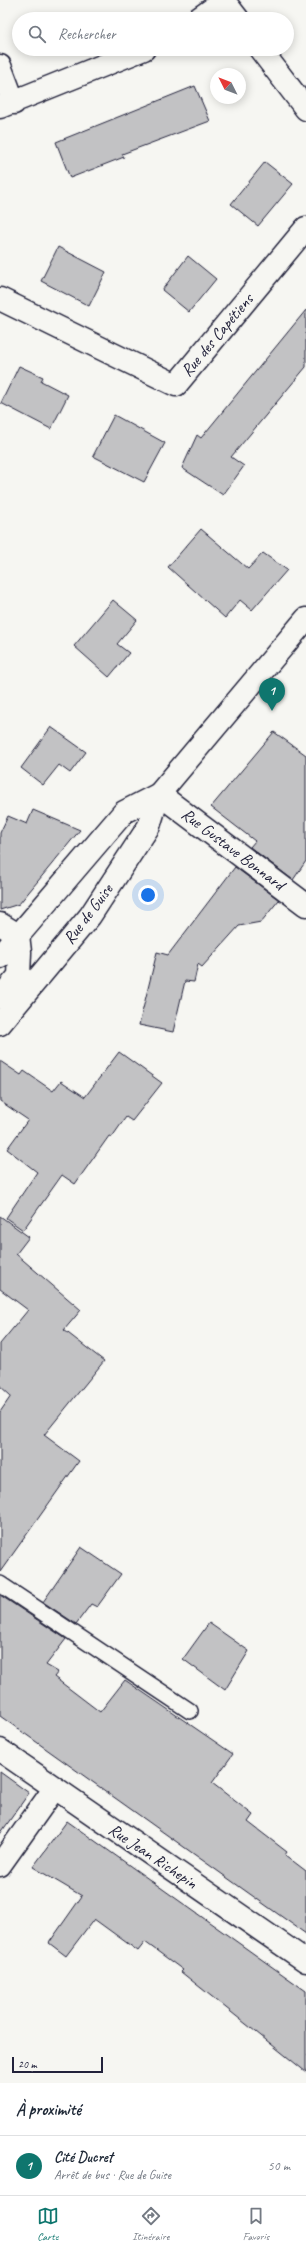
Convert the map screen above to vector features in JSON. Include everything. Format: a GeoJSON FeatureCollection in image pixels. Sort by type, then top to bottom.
{"type":"FeatureCollection","features":[{"type":"Feature","properties":{"kind":"street"},"geometry":{"type":"LineString","coordinates":[[208,12],[225,1],[233,12]]}},
{"type":"Feature","properties":{"kind":"street"},"geometry":{"type":"LineString","coordinates":[[0,66],[7,105],[127,56]]}},
{"type":"Feature","properties":{"kind":"street"},"geometry":{"type":"LineString","coordinates":[[265,56],[306,109]]}},
{"type":"Feature","properties":{"kind":"street","name":"Rue des Capétiens"},"geometry":{"type":"LineString","coordinates":[[0,299],[176,384],[306,228]]}},
{"type":"Feature","properties":{"kind":"street","name":"Rue de Guise"},"geometry":{"type":"LineString","coordinates":[[0,1024],[90,916],[149,826],[159,794],[306,619]]}},
{"type":"Feature","properties":{"kind":"street","name":"Rue de Guise"},"geometry":{"type":"LineString","coordinates":[[0,956],[9,930],[124,812],[159,794]]}},
{"type":"Feature","properties":{"kind":"street","name":"Rue Gustave Bonnard"},"geometry":{"type":"LineString","coordinates":[[159,794],[306,905]]}},
{"type":"Feature","properties":{"kind":"street"},"geometry":{"type":"LineString","coordinates":[[0,998],[19,976],[20,952],[9,930]]}},
{"type":"Feature","properties":{"kind":"street","name":"Rue Jean Richepin"},"geometry":{"type":"LineString","coordinates":[[0,1750],[54,1789],[306,1960]]}},
{"type":"Feature","properties":{"kind":"street"},"geometry":{"type":"LineString","coordinates":[[0,1865],[54,1789]]}},
{"type":"Feature","properties":{"kind":"lane"},"geometry":{"type":"LineString","coordinates":[[0,1584],[190,1711]]}},
{"type":"Feature","properties":{"kind":"building"},"geometry":{"type":"Polygon","coordinates":[[[195,86],[210,121],[122,154],[124,157],[70,178],[56,142],[195,86]]]}},
{"type":"Feature","properties":{"kind":"building"},"geometry":{"type":"Polygon","coordinates":[[[265,162],[293,184],[258,226],[231,204],[265,162]]]}},
{"type":"Feature","properties":{"kind":"building"},"geometry":{"type":"Polygon","coordinates":[[[58,247],[106,272],[89,306],[41,281],[58,247]]]}},
{"type":"Feature","properties":{"kind":"building"},"geometry":{"type":"Polygon","coordinates":[[[188,256],[216,279],[189,312],[162,290],[188,256]]]}},
{"type":"Feature","properties":{"kind":"building"},"geometry":{"type":"Polygon","coordinates":[[[306,310],[306,367],[231,457],[244,466],[223,495],[182,468],[197,435],[201,438],[306,310]]]}},
{"type":"Feature","properties":{"kind":"building"},"geometry":{"type":"Polygon","coordinates":[[[19,366],[43,377],[41,381],[68,395],[51,429],[1,403],[19,366]]]}},
{"type":"Feature","properties":{"kind":"building"},"geometry":{"type":"Polygon","coordinates":[[[114,415],[165,443],[144,482],[93,456],[114,415]]]}},
{"type":"Feature","properties":{"kind":"building"},"geometry":{"type":"Polygon","coordinates":[[[201,529],[248,569],[263,553],[287,570],[252,610],[240,600],[225,618],[168,567],[201,529]]]}},
{"type":"Feature","properties":{"kind":"building"},"geometry":{"type":"Polygon","coordinates":[[[113,600],[137,620],[117,644],[129,653],[109,677],[74,646],[113,600]]]}},
{"type":"Feature","properties":{"kind":"building"},"geometry":{"type":"Polygon","coordinates":[[[51,727],[86,752],[70,773],[59,765],[43,785],[21,768],[51,727]]]}},
{"type":"Feature","properties":{"kind":"building"},"geometry":{"type":"Polygon","coordinates":[[[274,732],[306,755],[306,861],[293,880],[250,847],[255,841],[211,807],[274,732]]]}},
{"type":"Feature","properties":{"kind":"building"},"geometry":{"type":"Polygon","coordinates":[[[33,810],[80,830],[19,904],[0,910],[0,833],[8,816],[27,824],[33,810]]]}},
{"type":"Feature","properties":{"kind":"building"},"geometry":{"type":"Polygon","coordinates":[[[235,867],[279,900],[261,922],[239,926],[202,967],[198,964],[194,982],[185,981],[173,1032],[139,1025],[157,952],[168,955],[235,867]]]}},
{"type":"Feature","properties":{"kind":"building"},"geometry":{"type":"Polygon","coordinates":[[[119,1052],[162,1083],[132,1121],[126,1117],[112,1137],[109,1136],[75,1184],[62,1175],[23,1230],[6,1218],[37,1172],[7,1149],[28,1120],[0,1101],[0,1061],[21,1075],[24,1071],[53,1091],[61,1081],[85,1097],[119,1052]]]}},
{"type":"Feature","properties":{"kind":"building"},"geometry":{"type":"Polygon","coordinates":[[[0,1216],[29,1237],[16,1254],[81,1310],[64,1330],[104,1361],[44,1435],[79,1461],[0,1572],[0,1412],[11,1396],[0,1386],[0,1344],[28,1310],[0,1289],[0,1216]]]}},
{"type":"Feature","properties":{"kind":"building"},"geometry":{"type":"Polygon","coordinates":[[[81,1547],[121,1574],[97,1607],[91,1604],[76,1624],[43,1602],[81,1547]]]}},
{"type":"Feature","properties":{"kind":"building"},"geometry":{"type":"Polygon","coordinates":[[[0,1595],[66,1639],[46,1665],[58,1672],[54,1677],[100,1712],[125,1680],[233,1754],[212,1783],[253,1815],[248,1822],[287,1852],[285,1855],[306,1871],[306,1934],[0,1716],[0,1595]]]}},
{"type":"Feature","properties":{"kind":"building"},"geometry":{"type":"Polygon","coordinates":[[[209,1623],[249,1651],[225,1690],[183,1659],[209,1623]]]}},
{"type":"Feature","properties":{"kind":"building"},"geometry":{"type":"Polygon","coordinates":[[[0,1772],[29,1793],[0,1834],[0,1772]]]}},
{"type":"Feature","properties":{"kind":"building"},"geometry":{"type":"Polygon","coordinates":[[[67,1821],[306,1991],[306,2072],[181,1972],[183,1970],[145,1942],[138,1951],[94,1919],[66,1956],[49,1943],[82,1896],[33,1867],[67,1821]]]}},
{"type":"Feature","properties":{"kind":"place","name":"Cité Ducret"},"geometry":{"type":"Point","coordinates":[272,711]}}]}
